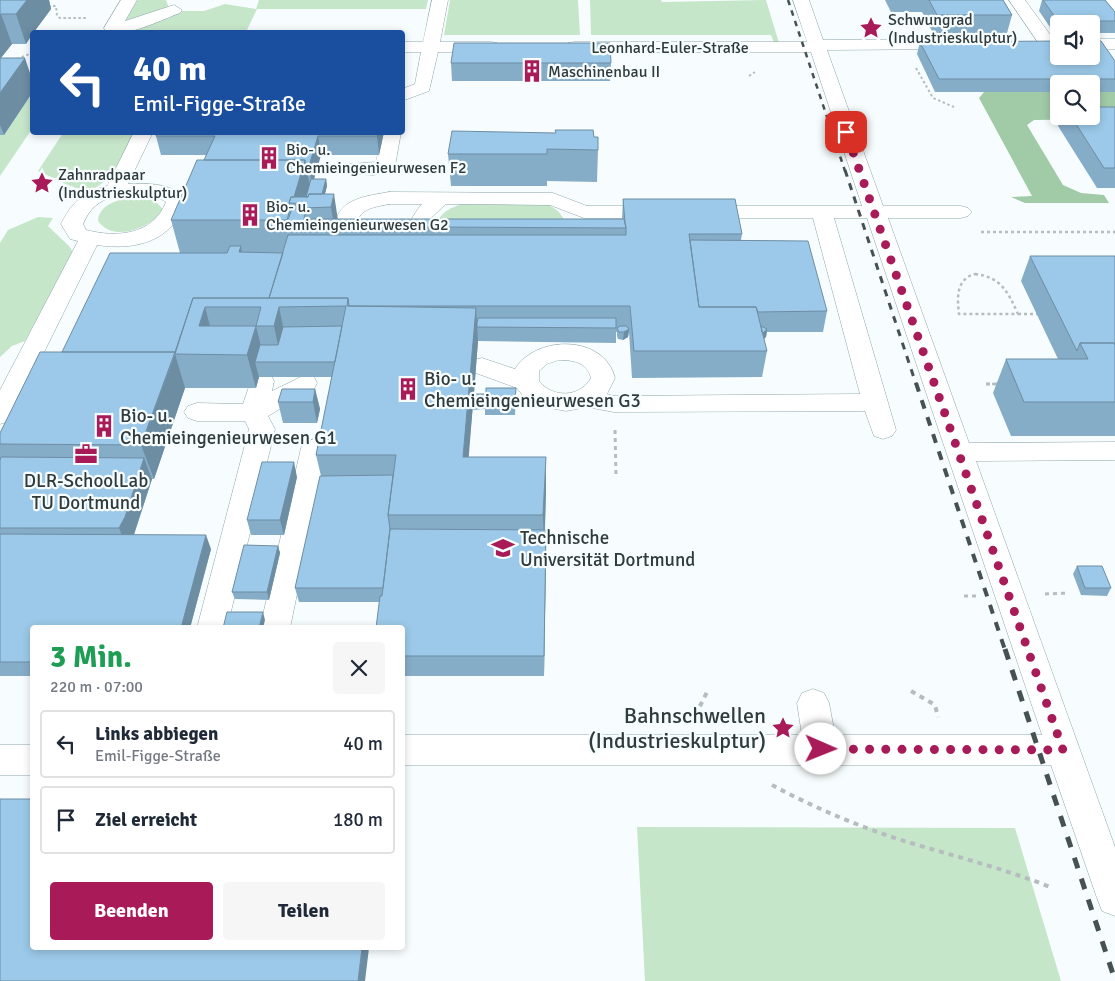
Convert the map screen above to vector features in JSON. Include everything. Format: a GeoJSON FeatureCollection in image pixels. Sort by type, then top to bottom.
{"type":"FeatureCollection","features":[{"type":"Feature","properties":{"kind":"street"},"geometry":{"type":"LineString","coordinates":[[114,25],[129,0]]}},
{"type":"Feature","properties":{"kind":"street"},"geometry":{"type":"LineString","coordinates":[[405,95],[423,87],[440,0]]}},
{"type":"Feature","properties":{"kind":"street"},"geometry":{"type":"LineString","coordinates":[[801,0],[1115,898]]}},
{"type":"Feature","properties":{"kind":"street"},"geometry":{"type":"LineString","coordinates":[[1017,0],[1050,40]]}},
{"type":"Feature","properties":{"kind":"street"},"geometry":{"type":"LineString","coordinates":[[114,25],[131,25],[174,10]]}},
{"type":"Feature","properties":{"kind":"street","name":"Leonhard-Euler-Straße"},"geometry":{"type":"LineString","coordinates":[[562,47],[972,44]]}},
{"type":"Feature","properties":{"kind":"street"},"geometry":{"type":"LineString","coordinates":[[1029,44],[1050,44]]}},
{"type":"Feature","properties":{"kind":"street"},"geometry":{"type":"LineString","coordinates":[[1100,44],[1115,44]]}},
{"type":"Feature","properties":{"kind":"street"},"geometry":{"type":"LineString","coordinates":[[405,47],[512,47]]}},
{"type":"Feature","properties":{"kind":"street"},"geometry":{"type":"LineString","coordinates":[[115,190],[142,135]]}},
{"type":"Feature","properties":{"kind":"street"},"geometry":{"type":"LineString","coordinates":[[345,169],[374,170],[385,166],[391,135]]}},
{"type":"Feature","properties":{"kind":"street"},"geometry":{"type":"LineString","coordinates":[[115,190],[143,190],[171,195],[177,201],[174,211],[161,228],[149,234],[119,239],[90,238],[78,234],[72,224],[84,202],[99,194],[115,190]]}},
{"type":"Feature","properties":{"kind":"street"},"geometry":{"type":"LineString","coordinates":[[441,198],[553,199],[584,212],[718,206],[784,206],[822,212],[961,212]]}},
{"type":"Feature","properties":{"kind":"street"},"geometry":{"type":"LineString","coordinates":[[822,212],[883,430]]}},
{"type":"Feature","properties":{"kind":"street"},"geometry":{"type":"LineString","coordinates":[[0,415],[90,238]]}},
{"type":"Feature","properties":{"kind":"street"},"geometry":{"type":"LineString","coordinates":[[526,382],[527,369],[538,358],[557,352],[577,353],[594,361],[602,374],[599,387],[586,398]]}},
{"type":"Feature","properties":{"kind":"street"},"geometry":{"type":"LineString","coordinates":[[482,366],[526,382],[539,396],[553,401],[570,402],[586,398],[614,404],[875,402]]}},
{"type":"Feature","properties":{"kind":"street"},"geometry":{"type":"LineString","coordinates":[[213,625],[262,429],[253,413],[262,382]]}},
{"type":"Feature","properties":{"kind":"street"},"geometry":{"type":"LineString","coordinates":[[197,412],[253,413],[305,383]]}},
{"type":"Feature","properties":{"kind":"street"},"geometry":{"type":"LineString","coordinates":[[276,625],[314,448]]}},
{"type":"Feature","properties":{"kind":"street"},"geometry":{"type":"LineString","coordinates":[[959,452],[1115,451]]}},
{"type":"Feature","properties":{"kind":"street"},"geometry":{"type":"LineString","coordinates":[[813,703],[821,749]]}},
{"type":"Feature","properties":{"kind":"street"},"geometry":{"type":"LineString","coordinates":[[405,750],[1063,750]]}},
{"type":"Feature","properties":{"kind":"street"},"geometry":{"type":"LineString","coordinates":[[0,760],[30,760]]}},
{"type":"Feature","properties":{"kind":"path"},"geometry":{"type":"LineString","coordinates":[[46,6],[56,6],[57,16],[60,18],[99,18],[99,22],[114,25]]}},
{"type":"Feature","properties":{"kind":"path"},"geometry":{"type":"LineString","coordinates":[[905,44],[933,98],[954,107]]}},
{"type":"Feature","properties":{"kind":"path"},"geometry":{"type":"LineString","coordinates":[[15,60],[30,54]]}},
{"type":"Feature","properties":{"kind":"path"},"geometry":{"type":"LineString","coordinates":[[20,70],[30,70]]}},
{"type":"Feature","properties":{"kind":"path"},"geometry":{"type":"LineString","coordinates":[[976,232],[1115,232]]}},
{"type":"Feature","properties":{"kind":"path"},"geometry":{"type":"LineString","coordinates":[[1018,314],[1008,291],[1000,282],[981,274],[970,275],[961,281],[957,290],[959,314],[1018,314],[1037,314]]}},
{"type":"Feature","properties":{"kind":"path"},"geometry":{"type":"LineString","coordinates":[[986,384],[1005,384]]}},
{"type":"Feature","properties":{"kind":"path"},"geometry":{"type":"LineString","coordinates":[[615,432],[616,476]]}},
{"type":"Feature","properties":{"kind":"path"},"geometry":{"type":"LineString","coordinates":[[1042,594],[1069,593]]}},
{"type":"Feature","properties":{"kind":"path"},"geometry":{"type":"LineString","coordinates":[[699,708],[708,690]]}},
{"type":"Feature","properties":{"kind":"path"},"geometry":{"type":"LineString","coordinates":[[767,783],[798,799],[896,838],[1002,868],[1050,887]]}},
{"type":"Feature","properties":{"kind":"green space"},"geometry":{"type":"Polygon","coordinates":[[[135,0],[166,0],[169,8],[128,23],[123,21],[135,0]]]}},
{"type":"Feature","properties":{"kind":"green space"},"geometry":{"type":"Polygon","coordinates":[[[259,0],[428,0],[426,9],[257,9],[247,30],[132,30],[135,26],[177,11],[204,11],[225,4],[256,9],[259,0]]]}},
{"type":"Feature","properties":{"kind":"green space"},"geometry":{"type":"Polygon","coordinates":[[[450,0],[578,0],[580,35],[444,35],[450,0]]]}},
{"type":"Feature","properties":{"kind":"green space"},"geometry":{"type":"Polygon","coordinates":[[[590,0],[661,0],[662,2],[766,0],[779,43],[774,43],[771,35],[591,35],[590,0]]]}},
{"type":"Feature","properties":{"kind":"green space"},"geometry":{"type":"Polygon","coordinates":[[[984,92],[1050,92],[1050,120],[1034,120],[1027,125],[1063,185],[1081,193],[1104,195],[1109,203],[1025,203],[1011,197],[1032,196],[979,98],[984,92]]]}},
{"type":"Feature","properties":{"kind":"green space"},"geometry":{"type":"Polygon","coordinates":[[[1100,92],[1115,92],[1115,119],[1100,119],[1100,92]]]}},
{"type":"Feature","properties":{"kind":"green space"},"geometry":{"type":"Polygon","coordinates":[[[30,96],[30,132],[0,176],[0,135],[4,135],[30,96]]]}},
{"type":"Feature","properties":{"kind":"green space"},"geometry":{"type":"Polygon","coordinates":[[[62,135],[132,135],[120,160],[108,178],[100,185],[91,189],[76,188],[38,171],[62,135]]]}},
{"type":"Feature","properties":{"kind":"green space"},"geometry":{"type":"Polygon","coordinates":[[[136,197],[154,200],[162,208],[162,213],[148,224],[130,231],[113,231],[105,228],[98,221],[102,210],[107,206],[124,199],[136,197]]]}},
{"type":"Feature","properties":{"kind":"green space"},"geometry":{"type":"Polygon","coordinates":[[[465,203],[549,205],[558,211],[564,219],[433,251],[437,225],[442,215],[447,210],[465,203]]]}},
{"type":"Feature","properties":{"kind":"green space"},"geometry":{"type":"Polygon","coordinates":[[[38,217],[53,218],[48,226],[73,252],[25,341],[12,346],[0,357],[0,243],[8,230],[38,217]]]}},
{"type":"Feature","properties":{"kind":"green space"},"geometry":{"type":"Polygon","coordinates":[[[637,827],[1015,828],[1061,981],[645,981],[637,827]]]}},
{"type":"Feature","properties":{"kind":"building"},"geometry":{"type":"Polygon","coordinates":[[[0,0],[27,0],[16,14],[1,14],[0,16],[0,0]]]}},
{"type":"Feature","properties":{"kind":"building"},"geometry":{"type":"Polygon","coordinates":[[[929,0],[1003,0],[1012,15],[937,15],[929,0]]]}},
{"type":"Feature","properties":{"kind":"building"},"geometry":{"type":"Polygon","coordinates":[[[1043,0],[1105,0],[1115,12],[1115,21],[1100,21],[1100,15],[1054,15],[1043,0]]]}},
{"type":"Feature","properties":{"kind":"building"},"geometry":{"type":"Polygon","coordinates":[[[1050,41],[1050,65],[1100,65],[1101,41],[1115,61],[1115,79],[1100,79],[1100,75],[1050,75],[1050,79],[939,79],[920,42],[1050,41]]]}},
{"type":"Feature","properties":{"kind":"building"},"geometry":{"type":"Polygon","coordinates":[[[454,43],[610,43],[611,63],[537,63],[538,65],[524,65],[524,63],[451,63],[454,43]]]}},
{"type":"Feature","properties":{"kind":"building"},"geometry":{"type":"Polygon","coordinates":[[[0,58],[25,58],[0,93],[0,58]]]}},
{"type":"Feature","properties":{"kind":"building"},"geometry":{"type":"Polygon","coordinates":[[[1100,107],[1115,107],[1115,168],[1104,168],[1077,125],[1100,125],[1100,107]]]}},
{"type":"Feature","properties":{"kind":"building"},"geometry":{"type":"Polygon","coordinates":[[[555,130],[593,130],[594,137],[598,137],[598,150],[547,149],[547,154],[448,154],[452,131],[556,133],[555,130]]]}},
{"type":"Feature","properties":{"kind":"building"},"geometry":{"type":"Polygon","coordinates":[[[377,135],[318,136],[309,166],[306,166],[305,160],[204,160],[215,136],[156,136],[377,135]]]}},
{"type":"Feature","properties":{"kind":"building"},"geometry":{"type":"Polygon","coordinates":[[[197,160],[305,160],[294,197],[291,197],[289,203],[290,209],[287,220],[171,220],[197,160]]]}},
{"type":"Feature","properties":{"kind":"building"},"geometry":{"type":"Polygon","coordinates":[[[311,179],[326,179],[322,194],[309,194],[306,197],[311,179]]]}},
{"type":"Feature","properties":{"kind":"building"},"geometry":{"type":"Polygon","coordinates":[[[309,194],[334,194],[331,207],[304,208],[306,204],[289,203],[291,197],[308,197],[309,194]]]}},
{"type":"Feature","properties":{"kind":"building"},"geometry":{"type":"Polygon","coordinates":[[[623,199],[735,199],[742,234],[689,234],[699,307],[756,307],[767,351],[634,351],[630,306],[349,306],[348,298],[269,298],[288,235],[626,235],[623,199]]]}},
{"type":"Feature","properties":{"kind":"building"},"geometry":{"type":"Polygon","coordinates":[[[292,209],[305,209],[304,219],[624,219],[626,228],[285,227],[292,209]]]}},
{"type":"Feature","properties":{"kind":"building"},"geometry":{"type":"Polygon","coordinates":[[[690,240],[808,241],[827,311],[758,312],[756,307],[699,307],[690,240]]]}},
{"type":"Feature","properties":{"kind":"building"},"geometry":{"type":"Polygon","coordinates":[[[230,246],[241,246],[239,252],[283,253],[269,298],[193,298],[175,352],[62,352],[110,253],[227,253],[230,246]]]}},
{"type":"Feature","properties":{"kind":"building"},"geometry":{"type":"Polygon","coordinates":[[[1030,256],[1115,256],[1115,345],[1114,343],[1080,343],[1077,351],[1030,256]]]}},
{"type":"Feature","properties":{"kind":"building"},"geometry":{"type":"Polygon","coordinates":[[[193,298],[348,298],[347,306],[476,308],[463,457],[546,457],[543,515],[388,515],[396,455],[316,455],[346,306],[279,307],[274,326],[256,326],[247,355],[175,354],[193,298]],[[205,307],[199,326],[256,326],[261,307],[205,307]]]}},
{"type":"Feature","properties":{"kind":"building"},"geometry":{"type":"Polygon","coordinates":[[[478,318],[616,318],[616,328],[477,327],[478,318]]]}},
{"type":"Feature","properties":{"kind":"building"},"geometry":{"type":"Polygon","coordinates":[[[342,326],[335,362],[255,362],[260,345],[278,345],[283,327],[342,326]]]}},
{"type":"Feature","properties":{"kind":"building"},"geometry":{"type":"Polygon","coordinates":[[[626,326],[629,329],[619,332],[617,328],[626,326]]]}},
{"type":"Feature","properties":{"kind":"building"},"geometry":{"type":"Polygon","coordinates":[[[761,326],[767,329],[763,333],[762,332],[761,326]]]}},
{"type":"Feature","properties":{"kind":"building"},"geometry":{"type":"Polygon","coordinates":[[[1080,343],[1114,343],[1115,402],[1024,402],[1006,359],[1088,359],[1080,343]]]}},
{"type":"Feature","properties":{"kind":"building"},"geometry":{"type":"Polygon","coordinates":[[[40,352],[175,352],[141,445],[0,444],[0,433],[40,352]]]}},
{"type":"Feature","properties":{"kind":"building"},"geometry":{"type":"Polygon","coordinates":[[[486,388],[516,388],[514,408],[485,408],[485,402],[472,402],[473,394],[486,394],[486,388]]]}},
{"type":"Feature","properties":{"kind":"building"},"geometry":{"type":"Polygon","coordinates":[[[282,389],[315,389],[313,402],[278,402],[282,389]]]}},
{"type":"Feature","properties":{"kind":"building"},"geometry":{"type":"Polygon","coordinates":[[[1,457],[144,458],[125,517],[119,528],[0,528],[1,457]]]}},
{"type":"Feature","properties":{"kind":"building"},"geometry":{"type":"Polygon","coordinates":[[[262,462],[294,462],[280,520],[247,520],[262,462]]]}},
{"type":"Feature","properties":{"kind":"building"},"geometry":{"type":"Polygon","coordinates":[[[393,475],[388,515],[390,529],[383,588],[295,588],[320,476],[393,475]]]}},
{"type":"Feature","properties":{"kind":"building"},"geometry":{"type":"Polygon","coordinates":[[[390,529],[546,530],[544,656],[405,656],[405,625],[376,625],[380,596],[382,596],[390,529]]]}},
{"type":"Feature","properties":{"kind":"building"},"geometry":{"type":"Polygon","coordinates":[[[0,534],[206,535],[182,625],[30,625],[30,662],[0,662],[0,534]]]}},
{"type":"Feature","properties":{"kind":"building"},"geometry":{"type":"Polygon","coordinates":[[[244,545],[278,546],[267,592],[232,592],[244,545]]]}},
{"type":"Feature","properties":{"kind":"building"},"geometry":{"type":"Polygon","coordinates":[[[1077,566],[1102,566],[1111,588],[1085,588],[1077,566]]]}},
{"type":"Feature","properties":{"kind":"building"},"geometry":{"type":"Polygon","coordinates":[[[227,612],[263,612],[260,625],[224,625],[227,612]]]}},
{"type":"Feature","properties":{"kind":"building"},"geometry":{"type":"Polygon","coordinates":[[[0,799],[30,799],[30,950],[362,950],[358,981],[0,981],[0,799]]]}},
{"type":"Feature","properties":{"kind":"railway"},"geometry":{"type":"LineString","coordinates":[[788,0],[845,171]]}},
{"type":"Feature","properties":{"kind":"railway"},"geometry":{"type":"LineString","coordinates":[[845,170],[916,384]]}},
{"type":"Feature","properties":{"kind":"railway"},"geometry":{"type":"LineString","coordinates":[[916,383],[1005,650]]}},
{"type":"Feature","properties":{"kind":"railway"},"geometry":{"type":"LineString","coordinates":[[1005,649],[1115,980]]}},
{"type":"Feature","properties":{"kind":"place","name":"Schwungrad (Industrieskulptur)"},"geometry":{"type":"Point","coordinates":[871,28]}},
{"type":"Feature","properties":{"kind":"place","name":"Maschinenbau II"},"geometry":{"type":"Point","coordinates":[532,71]}},
{"type":"Feature","properties":{"kind":"place","name":"Bio- u. Chemieingenieurwesen F2"},"geometry":{"type":"Point","coordinates":[269,158]}},
{"type":"Feature","properties":{"kind":"place","name":"Zahnradpaar (Industrieskulptur)"},"geometry":{"type":"Point","coordinates":[42,183]}},
{"type":"Feature","properties":{"kind":"place","name":"Bio- u. Chemieingenieurwesen G2"},"geometry":{"type":"Point","coordinates":[250,215]}},
{"type":"Feature","properties":{"kind":"place","name":"Bio- u. Chemieingenieurwesen G3"},"geometry":{"type":"Point","coordinates":[408,389]}},
{"type":"Feature","properties":{"kind":"place","name":"Bio- u. Chemieingenieurwesen G1"},"geometry":{"type":"Point","coordinates":[104,426]}},
{"type":"Feature","properties":{"kind":"place","name":"DLR-SchoolLab TU Dortmund"},"geometry":{"type":"Point","coordinates":[86,454]}},
{"type":"Feature","properties":{"kind":"place","name":"Technische Universität Dortmund"},"geometry":{"type":"Point","coordinates":[503,548]}},
{"type":"Feature","properties":{"kind":"place","name":"Bahnschwellen (Industrieskulptur)"},"geometry":{"type":"Point","coordinates":[783,728]}},
{"type":"Feature","properties":{"kind":"route"},"geometry":{"type":"LineString","coordinates":[[821,749],[1063,750],[846,132]]}}]}
